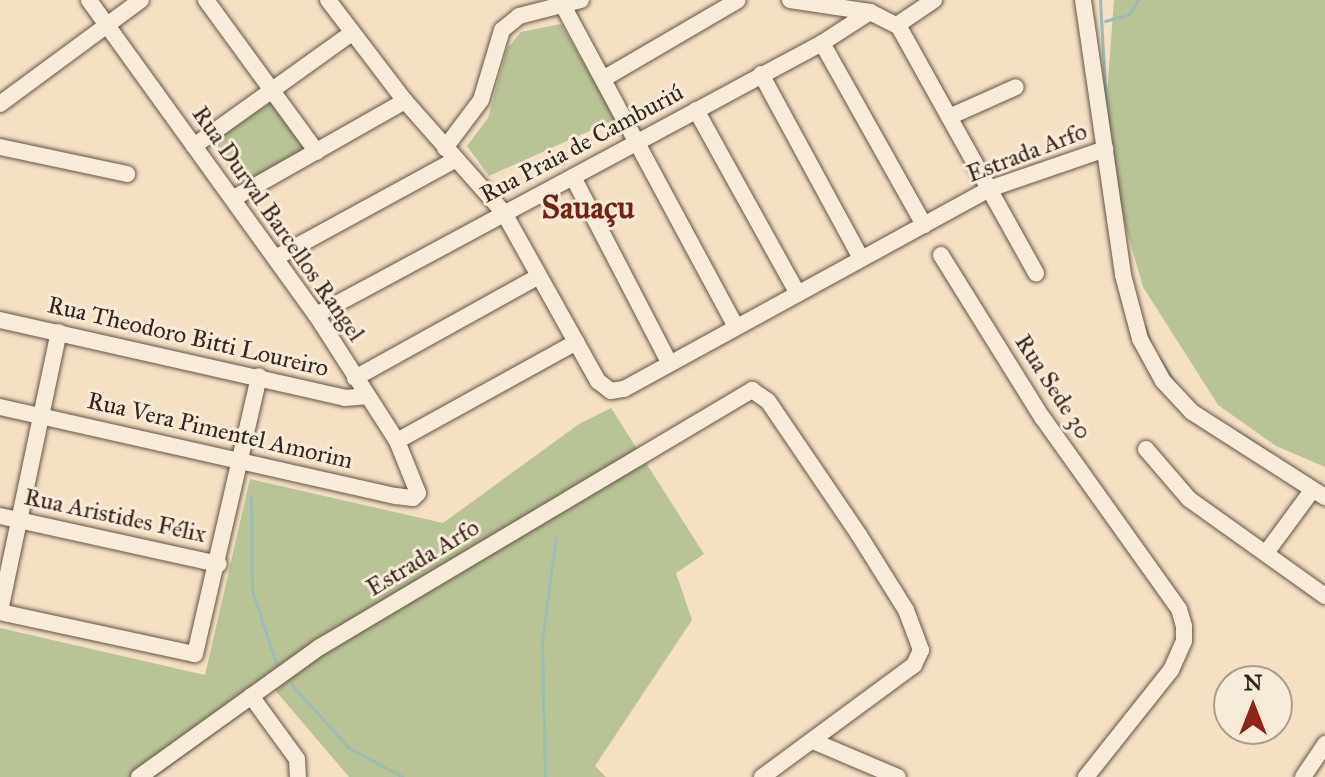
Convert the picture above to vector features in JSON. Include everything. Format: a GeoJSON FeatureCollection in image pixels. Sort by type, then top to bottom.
{"type":"FeatureCollection","features":[{"type":"Feature","properties":{"kind":"street","name":"Rua Durval Barcellos Rangel"},"geometry":{"type":"LineString","coordinates":[[89,0],[277,257],[397,441],[416,484]]}},
{"type":"Feature","properties":{"kind":"street"},"geometry":{"type":"LineString","coordinates":[[0,104],[141,0]]}},
{"type":"Feature","properties":{"kind":"street"},"geometry":{"type":"LineString","coordinates":[[206,0],[317,152]]}},
{"type":"Feature","properties":{"kind":"street"},"geometry":{"type":"LineString","coordinates":[[328,0],[405,101],[504,213],[576,342],[397,441]]}},
{"type":"Feature","properties":{"kind":"street"},"geometry":{"type":"LineString","coordinates":[[277,257],[450,154],[481,100],[502,30],[519,16],[560,2],[581,0]]}},
{"type":"Feature","properties":{"kind":"street"},"geometry":{"type":"LineString","coordinates":[[603,79],[738,0]]}},
{"type":"Feature","properties":{"kind":"street"},"geometry":{"type":"LineString","coordinates":[[790,0],[870,12],[897,25],[1036,273]]}},
{"type":"Feature","properties":{"kind":"street"},"geometry":{"type":"LineString","coordinates":[[897,25],[934,0]]}},
{"type":"Feature","properties":{"kind":"street","name":"Estrada Arfo"},"geometry":{"type":"LineString","coordinates":[[576,342],[603,387],[624,389],[989,189],[1105,149],[1083,0]]}},
{"type":"Feature","properties":{"kind":"street"},"geometry":{"type":"LineString","coordinates":[[560,2],[736,327]]}},
{"type":"Feature","properties":{"kind":"street","name":"Rua Praia de Camburiú"},"geometry":{"type":"LineString","coordinates":[[316,315],[822,43],[870,12]]}},
{"type":"Feature","properties":{"kind":"street"},"geometry":{"type":"LineString","coordinates":[[194,146],[352,33]]}},
{"type":"Feature","properties":{"kind":"street"},"geometry":{"type":"LineString","coordinates":[[822,43],[924,225]]}},
{"type":"Feature","properties":{"kind":"street"},"geometry":{"type":"LineString","coordinates":[[761,74],[861,258]]}},
{"type":"Feature","properties":{"kind":"street"},"geometry":{"type":"LineString","coordinates":[[949,117],[1016,87]]}},
{"type":"Feature","properties":{"kind":"street"},"geometry":{"type":"LineString","coordinates":[[234,198],[405,101]]}},
{"type":"Feature","properties":{"kind":"street"},"geometry":{"type":"LineString","coordinates":[[696,110],[798,294]]}},
{"type":"Feature","properties":{"kind":"street"},"geometry":{"type":"LineString","coordinates":[[0,147],[127,174]]}},
{"type":"Feature","properties":{"kind":"street"},"geometry":{"type":"LineString","coordinates":[[1105,149],[1123,275],[1140,339],[1163,381],[1192,412],[1318,494],[1266,553]]}},
{"type":"Feature","properties":{"kind":"street"},"geometry":{"type":"LineString","coordinates":[[573,177],[669,362]]}},
{"type":"Feature","properties":{"kind":"street","name":"Rua Sede 30"},"geometry":{"type":"LineString","coordinates":[[941,255],[1129,543],[1179,609],[1184,641],[1171,670],[1086,777]]}},
{"type":"Feature","properties":{"kind":"street"},"geometry":{"type":"LineString","coordinates":[[355,378],[539,276]]}},
{"type":"Feature","properties":{"kind":"street","name":"Rua Theodoro Bitti Loureiro"},"geometry":{"type":"LineString","coordinates":[[0,320],[259,376],[345,398],[366,396]]}},
{"type":"Feature","properties":{"kind":"street"},"geometry":{"type":"LineString","coordinates":[[59,332],[0,612],[182,654],[199,650],[259,376]]}},
{"type":"Feature","properties":{"kind":"street","name":"Estrada Arfo"},"geometry":{"type":"LineString","coordinates":[[139,777],[320,647],[741,395],[756,390],[768,401],[867,548],[919,637],[921,650],[914,665],[813,741]]}},
{"type":"Feature","properties":{"kind":"street","name":"Rua Vera Pimentel Amorim"},"geometry":{"type":"LineString","coordinates":[[0,407],[409,498],[417,495],[416,484]]}},
{"type":"Feature","properties":{"kind":"street"},"geometry":{"type":"LineString","coordinates":[[1146,449],[1180,491],[1325,596]]}},
{"type":"Feature","properties":{"kind":"street","name":"Rua Aristides Félix"},"geometry":{"type":"LineString","coordinates":[[0,516],[219,564]]}},
{"type":"Feature","properties":{"kind":"street"},"geometry":{"type":"LineString","coordinates":[[251,696],[297,759],[298,777]]}},
{"type":"Feature","properties":{"kind":"street"},"geometry":{"type":"LineString","coordinates":[[762,777],[813,741],[898,777]]}},
{"type":"Feature","properties":{"kind":"street"},"geometry":{"type":"LineString","coordinates":[[1303,777],[1325,744]]}},
{"type":"Feature","properties":{"kind":"green space"},"geometry":{"type":"Polygon","coordinates":[[[1114,0],[1325,0],[1325,467],[1276,446],[1218,405],[1143,287],[1103,148],[1114,0]]]}},
{"type":"Feature","properties":{"kind":"green space"},"geometry":{"type":"Polygon","coordinates":[[[561,24],[616,119],[489,176],[467,146],[488,118],[507,49],[521,32],[561,24]]]}},
{"type":"Feature","properties":{"kind":"green space"},"geometry":{"type":"Polygon","coordinates":[[[276,99],[310,148],[247,185],[238,184],[213,141],[276,99]]]}},
{"type":"Feature","properties":{"kind":"green space"},"geometry":{"type":"Polygon","coordinates":[[[611,408],[704,554],[676,573],[692,620],[595,766],[606,777],[349,777],[275,690],[156,777],[0,777],[0,628],[205,675],[250,479],[443,523],[579,424],[611,408]]]}},
{"type":"Feature","properties":{"kind":"waterway"},"geometry":{"type":"LineString","coordinates":[[1100,0],[1106,104]]}},
{"type":"Feature","properties":{"kind":"waterway"},"geometry":{"type":"LineString","coordinates":[[1105,21],[1129,14],[1138,0]]}},
{"type":"Feature","properties":{"kind":"waterway"},"geometry":{"type":"LineString","coordinates":[[1145,326],[1150,342]]}},
{"type":"Feature","properties":{"kind":"waterway"},"geometry":{"type":"LineString","coordinates":[[1160,359],[1175,383]]}},
{"type":"Feature","properties":{"kind":"waterway"},"geometry":{"type":"LineString","coordinates":[[1236,431],[1270,453]]}},
{"type":"Feature","properties":{"kind":"waterway"},"geometry":{"type":"LineString","coordinates":[[251,496],[252,590],[277,666]]}},
{"type":"Feature","properties":{"kind":"waterway"},"geometry":{"type":"LineString","coordinates":[[545,777],[542,640],[556,537]]}},
{"type":"Feature","properties":{"kind":"waterway"},"geometry":{"type":"LineString","coordinates":[[291,684],[349,748],[403,777]]}},
{"type":"Feature","properties":{"kind":"district","name":"Sauaçu"},"geometry":{"type":"Point","coordinates":[588,208]}}]}
